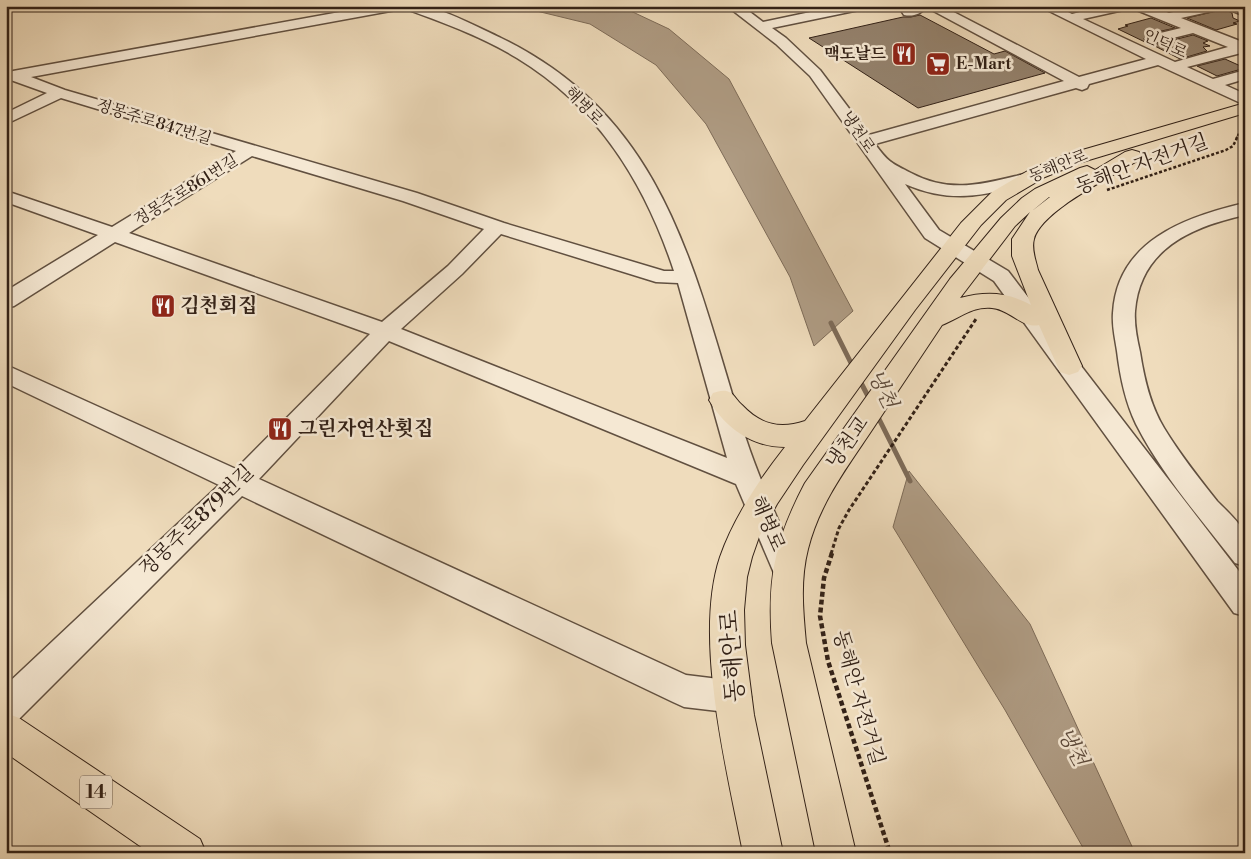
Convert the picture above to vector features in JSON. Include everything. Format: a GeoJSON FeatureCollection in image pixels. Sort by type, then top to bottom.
{"type":"FeatureCollection","features":[{"type":"Feature","properties":{"kind":"main road","name":"동해안로"},"geometry":{"type":"LineString","coordinates":[[915,295],[985,207],[1024,179],[1066,161],[1107,147],[1245,108]]}},
{"type":"Feature","properties":{"kind":"main road","name":"동해안로"},"geometry":{"type":"LineString","coordinates":[[932,321],[977,260],[1008,222],[1029,202],[1073,178],[1132,156],[1245,123]]}},
{"type":"Feature","properties":{"kind":"main road"},"geometry":{"type":"LineString","coordinates":[[1069,366],[1027,270],[1023,256],[1023,239],[1032,223],[1048,207],[1132,156]]}},
{"type":"Feature","properties":{"kind":"main road","name":"냉천교"},"geometry":{"type":"LineString","coordinates":[[783,469],[915,295]]}},
{"type":"Feature","properties":{"kind":"main road"},"geometry":{"type":"LineString","coordinates":[[932,321],[961,306],[986,300],[1004,302],[1034,318]]}},
{"type":"Feature","properties":{"kind":"main road","name":"냉천교"},"geometry":{"type":"LineString","coordinates":[[787,571],[790,552],[802,518],[815,491],[932,321]]}},
{"type":"Feature","properties":{"kind":"main road"},"geometry":{"type":"LineString","coordinates":[[722,400],[744,424],[768,435],[787,437],[799,435],[814,428]]}},
{"type":"Feature","properties":{"kind":"main road","name":"동해안로"},"geometry":{"type":"LineString","coordinates":[[763,853],[735,697],[728,632],[732,573],[740,548],[759,509],[783,469]]}},
{"type":"Feature","properties":{"kind":"main road"},"geometry":{"type":"LineString","coordinates":[[787,571],[785,590],[789,642],[836,853]]}},
{"type":"Feature","properties":{"kind":"main road","name":"14"},"geometry":{"type":"LineString","coordinates":[[6,731],[186,853]]}},
{"type":"Feature","properties":{"kind":"street"},"geometry":{"type":"LineString","coordinates":[[9,77],[396,6]]}},
{"type":"Feature","properties":{"kind":"street","name":"해병로"},"geometry":{"type":"LineString","coordinates":[[412,6],[471,29],[510,48],[555,78],[581,100],[618,142],[645,182],[666,225],[686,277],[722,400],[748,478],[759,509],[787,571]]}},
{"type":"Feature","properties":{"kind":"street","name":"냉천로"},"geometry":{"type":"LineString","coordinates":[[733,6],[792,50],[815,73],[932,234],[952,248],[977,260],[1001,276],[1245,603]]}},
{"type":"Feature","properties":{"kind":"street"},"geometry":{"type":"LineString","coordinates":[[760,25],[838,6]]}},
{"type":"Feature","properties":{"kind":"street"},"geometry":{"type":"LineString","coordinates":[[932,6],[1095,93]]}},
{"type":"Feature","properties":{"kind":"street","name":"인덕로"},"geometry":{"type":"LineString","coordinates":[[1045,6],[1245,100]]}},
{"type":"Feature","properties":{"kind":"street"},"geometry":{"type":"LineString","coordinates":[[1070,18],[1123,6]]}},
{"type":"Feature","properties":{"kind":"street"},"geometry":{"type":"LineString","coordinates":[[1139,6],[1243,47]]}},
{"type":"Feature","properties":{"kind":"street"},"geometry":{"type":"LineString","coordinates":[[1170,17],[1217,6]]}},
{"type":"Feature","properties":{"kind":"street"},"geometry":{"type":"LineString","coordinates":[[1229,6],[1245,12]]}},
{"type":"Feature","properties":{"kind":"street"},"geometry":{"type":"LineString","coordinates":[[760,25],[864,9]]}},
{"type":"Feature","properties":{"kind":"street"},"geometry":{"type":"LineString","coordinates":[[815,26],[864,9]]}},
{"type":"Feature","properties":{"kind":"street"},"geometry":{"type":"LineString","coordinates":[[1153,39],[1196,28]]}},
{"type":"Feature","properties":{"kind":"street"},"geometry":{"type":"LineString","coordinates":[[1172,67],[1243,47]]}},
{"type":"Feature","properties":{"kind":"street"},"geometry":{"type":"LineString","coordinates":[[864,142],[1158,60]]}},
{"type":"Feature","properties":{"kind":"street"},"geometry":{"type":"LineString","coordinates":[[1212,84],[1245,74]]}},
{"type":"Feature","properties":{"kind":"street","name":"정몽주로847번길"},"geometry":{"type":"LineString","coordinates":[[9,77],[249,150]]}},
{"type":"Feature","properties":{"kind":"street"},"geometry":{"type":"LineString","coordinates":[[6,119],[60,93]]}},
{"type":"Feature","properties":{"kind":"street"},"geometry":{"type":"LineString","coordinates":[[925,110],[941,119]]}},
{"type":"Feature","properties":{"kind":"street","name":"정몽주로861번길"},"geometry":{"type":"LineString","coordinates":[[6,301],[249,150],[380,188],[497,227]]}},
{"type":"Feature","properties":{"kind":"street"},"geometry":{"type":"LineString","coordinates":[[878,162],[914,182],[943,192],[970,193],[1024,179]]}},
{"type":"Feature","properties":{"kind":"street"},"geometry":{"type":"LineString","coordinates":[[6,196],[113,236],[385,331]]}},
{"type":"Feature","properties":{"kind":"street"},"geometry":{"type":"LineString","coordinates":[[1245,209],[1200,221],[1168,236],[1158,244],[1148,254],[1131,280],[1126,293],[1124,311],[1132,377],[1153,432],[1176,467],[1245,554]]}},
{"type":"Feature","properties":{"kind":"street"},"geometry":{"type":"LineString","coordinates":[[497,227],[663,277],[686,277]]}},
{"type":"Feature","properties":{"kind":"street","name":"정몽주로879번길"},"geometry":{"type":"LineString","coordinates":[[6,708],[268,454],[385,331],[455,270],[497,227]]}},
{"type":"Feature","properties":{"kind":"street","name":"해병로"},"geometry":{"type":"LineString","coordinates":[[385,331],[748,478]]}},
{"type":"Feature","properties":{"kind":"street"},"geometry":{"type":"LineString","coordinates":[[6,373],[684,691],[735,697]]}},
{"type":"Feature","properties":{"kind":"path","name":"동해안 자전거길"},"geometry":{"type":"LineString","coordinates":[[1101,192],[1226,150],[1233,146],[1239,133],[1245,131]]}},
{"type":"Feature","properties":{"kind":"path","name":"동해안 자전거길"},"geometry":{"type":"LineString","coordinates":[[890,853],[828,661],[820,616],[821,595],[824,578],[840,528],[849,510],[952,353],[980,314],[992,310],[986,300]]}},
{"type":"Feature","properties":{"kind":"water"},"geometry":{"type":"Polygon","coordinates":[[[516,6],[620,6],[669,29],[729,79],[853,311],[814,346],[790,277],[706,124],[656,65],[590,24],[516,6]]]}},
{"type":"Feature","properties":{"kind":"water"},"geometry":{"type":"Polygon","coordinates":[[[909,471],[1030,624],[1135,853],[1086,853],[1005,710],[893,527],[909,471]]]}},
{"type":"Feature","properties":{"kind":"building"},"geometry":{"type":"Polygon","coordinates":[[[1224,9],[1232,13],[1233,18],[1240,21],[1233,23],[1237,24],[1216,30],[1187,18],[1224,9]]]}},
{"type":"Feature","properties":{"kind":"building","name":"E-Mart"},"geometry":{"type":"Polygon","coordinates":[[[920,15],[994,54],[1005,51],[1045,73],[918,108],[809,38],[920,15]]]}},
{"type":"Feature","properties":{"kind":"building"},"geometry":{"type":"Polygon","coordinates":[[[1151,18],[1175,28],[1148,34],[1144,38],[1145,42],[1118,29],[1128,26],[1125,25],[1151,18]]]}},
{"type":"Feature","properties":{"kind":"building"},"geometry":{"type":"Polygon","coordinates":[[[1193,35],[1208,41],[1203,43],[1210,46],[1203,47],[1207,51],[1180,59],[1153,45],[1193,35]]]}},
{"type":"Feature","properties":{"kind":"building"},"geometry":{"type":"Polygon","coordinates":[[[1225,59],[1245,68],[1217,76],[1197,66],[1225,59]]]}},
{"type":"Feature","properties":{"kind":"waterway","name":"냉천"},"geometry":{"type":"LineString","coordinates":[[831,323],[854,369]]}},
{"type":"Feature","properties":{"kind":"waterway","name":"냉천"},"geometry":{"type":"LineString","coordinates":[[859,379],[870,400]]}},
{"type":"Feature","properties":{"kind":"waterway","name":"냉천"},"geometry":{"type":"LineString","coordinates":[[877,415],[910,481]]}},
{"type":"Feature","properties":{"kind":"place","name":"맥도날드"},"geometry":{"type":"Point","coordinates":[904,54]}},
{"type":"Feature","properties":{"kind":"place","name":"E-Mart"},"geometry":{"type":"Point","coordinates":[938,64]}},
{"type":"Feature","properties":{"kind":"place","name":"김천회집"},"geometry":{"type":"Point","coordinates":[163,306]}},
{"type":"Feature","properties":{"kind":"place","name":"그린자연산횟집"},"geometry":{"type":"Point","coordinates":[280,429]}}]}
